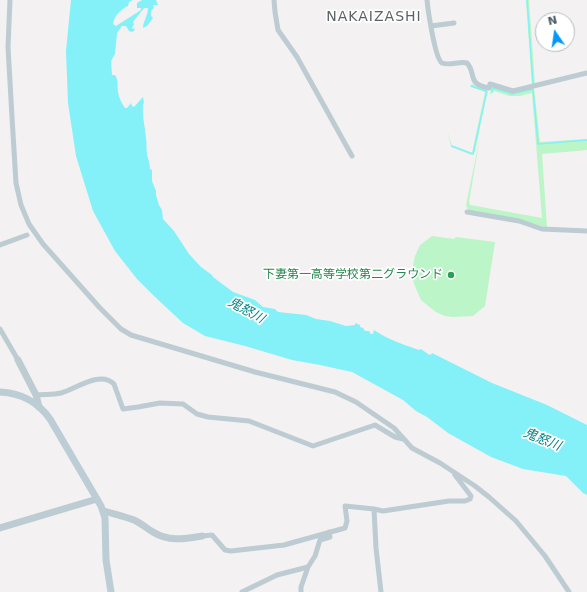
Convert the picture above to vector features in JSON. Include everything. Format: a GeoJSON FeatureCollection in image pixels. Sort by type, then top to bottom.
{"type":"FeatureCollection","features":[{"type":"Feature","properties":{"kind":"main road"},"geometry":{"type":"LineString","coordinates":[[0,392],[22,396],[39,407],[50,419],[104,511],[106,528],[106,560],[111,592]]}},
{"type":"Feature","properties":{"kind":"street"},"geometry":{"type":"LineString","coordinates":[[10,0],[8,47],[16,184],[21,205],[28,224],[43,244],[100,308],[121,329],[131,335],[255,372],[335,392],[356,402],[394,428],[412,448],[475,486],[516,521],[545,556],[569,592]]}},
{"type":"Feature","properties":{"kind":"street"},"geometry":{"type":"LineString","coordinates":[[274,0],[275,19],[278,30],[297,56],[352,156]]}},
{"type":"Feature","properties":{"kind":"street"},"geometry":{"type":"LineString","coordinates":[[427,0],[435,46],[440,61],[444,64],[469,64],[475,83],[489,88],[490,84],[510,91],[519,91],[587,74]]}},
{"type":"Feature","properties":{"kind":"street"},"geometry":{"type":"LineString","coordinates":[[431,26],[454,23]]}},
{"type":"Feature","properties":{"kind":"street"},"geometry":{"type":"LineString","coordinates":[[467,212],[518,221],[542,228],[587,231]]}},
{"type":"Feature","properties":{"kind":"street"},"geometry":{"type":"LineString","coordinates":[[0,245],[28,235]]}},
{"type":"Feature","properties":{"kind":"street"},"geometry":{"type":"LineString","coordinates":[[0,329],[36,394],[39,407]]}},
{"type":"Feature","properties":{"kind":"street"},"geometry":{"type":"LineString","coordinates":[[36,394],[63,393],[87,382],[104,379],[114,384],[123,409],[160,403],[183,404],[197,414],[208,417],[249,421],[313,446],[375,425],[395,437],[403,439]]}},
{"type":"Feature","properties":{"kind":"street"},"geometry":{"type":"LineString","coordinates":[[104,511],[133,520],[169,539],[180,540],[212,535],[225,550],[230,551],[284,545],[345,528],[345,506],[383,510],[449,501],[465,501],[470,499],[471,496],[469,491],[450,470]]}},
{"type":"Feature","properties":{"kind":"street"},"geometry":{"type":"LineString","coordinates":[[0,528],[97,499]]}},
{"type":"Feature","properties":{"kind":"street"},"geometry":{"type":"LineString","coordinates":[[374,510],[376,548],[382,592]]}},
{"type":"Feature","properties":{"kind":"street"},"geometry":{"type":"LineString","coordinates":[[301,592],[301,587],[308,568],[316,556],[320,540],[330,537],[329,532]]}},
{"type":"Feature","properties":{"kind":"street"},"geometry":{"type":"LineString","coordinates":[[242,592],[277,575],[308,568]]}},
{"type":"Feature","properties":{"kind":"green space"},"geometry":{"type":"Polygon","coordinates":[[[526,0],[529,0],[535,85],[532,86],[526,0]]]}},
{"type":"Feature","properties":{"kind":"green space"},"geometry":{"type":"Polygon","coordinates":[[[472,84],[487,90],[475,152],[472,155],[451,147],[448,133],[452,146],[472,153],[485,92],[471,87],[472,84]]]}},
{"type":"Feature","properties":{"kind":"green space"},"geometry":{"type":"Polygon","coordinates":[[[491,87],[505,91],[534,88],[540,142],[587,139],[587,150],[542,154],[547,227],[468,210],[466,205],[480,137],[469,202],[470,205],[542,218],[532,93],[520,96],[509,96],[494,91],[490,95],[491,87]]]}},
{"type":"Feature","properties":{"kind":"green space","name":"下妻第一高等学校第二グラウンド"},"geometry":{"type":"Polygon","coordinates":[[[432,236],[454,239],[456,237],[495,242],[485,306],[473,316],[445,316],[436,312],[421,300],[414,284],[412,272],[413,265],[420,245],[432,236]]]}},
{"type":"Feature","properties":{"kind":"water","name":"鬼怒川"},"geometry":{"type":"Polygon","coordinates":[[[71,0],[133,0],[129,2],[128,6],[120,11],[116,16],[113,24],[116,26],[141,10],[141,8],[137,8],[137,3],[142,0],[156,0],[158,5],[153,5],[154,8],[151,16],[153,18],[147,26],[143,28],[148,8],[144,8],[133,22],[134,24],[132,28],[135,30],[132,32],[129,31],[126,26],[122,26],[117,33],[115,54],[111,61],[112,75],[115,75],[116,77],[119,96],[125,108],[127,108],[131,103],[134,107],[143,97],[147,154],[150,169],[152,170],[152,181],[159,205],[162,210],[163,219],[174,231],[189,254],[201,267],[233,292],[255,300],[263,307],[275,309],[278,312],[306,315],[316,319],[330,321],[346,326],[355,325],[355,323],[360,325],[360,327],[365,331],[369,331],[371,334],[373,334],[374,330],[402,344],[419,350],[421,349],[431,355],[432,353],[492,383],[547,405],[587,425],[587,495],[583,493],[566,476],[523,469],[491,457],[448,433],[403,400],[352,372],[292,360],[205,336],[183,323],[154,296],[137,279],[115,251],[93,211],[76,156],[68,103],[66,51],[71,0]]]}},
{"type":"Feature","properties":{"kind":"waterway"},"geometry":{"type":"LineString","coordinates":[[527,0],[533,84]]}},
{"type":"Feature","properties":{"kind":"waterway"},"geometry":{"type":"LineString","coordinates":[[471,86],[486,91]]}},
{"type":"Feature","properties":{"kind":"waterway"},"geometry":{"type":"LineString","coordinates":[[492,92],[493,88],[512,94],[533,89],[538,144],[587,140]]}},
{"type":"Feature","properties":{"kind":"waterway"},"geometry":{"type":"LineString","coordinates":[[452,146],[473,154],[487,91]]}},
{"type":"Feature","properties":{"kind":"place","name":"下妻第一高等学校第二グラウンド"},"geometry":{"type":"Point","coordinates":[451,275]}},
{"type":"Feature","properties":{"kind":"district","name":"NAKAIZASHI"},"geometry":{"type":"Point","coordinates":[374,17]}}]}
